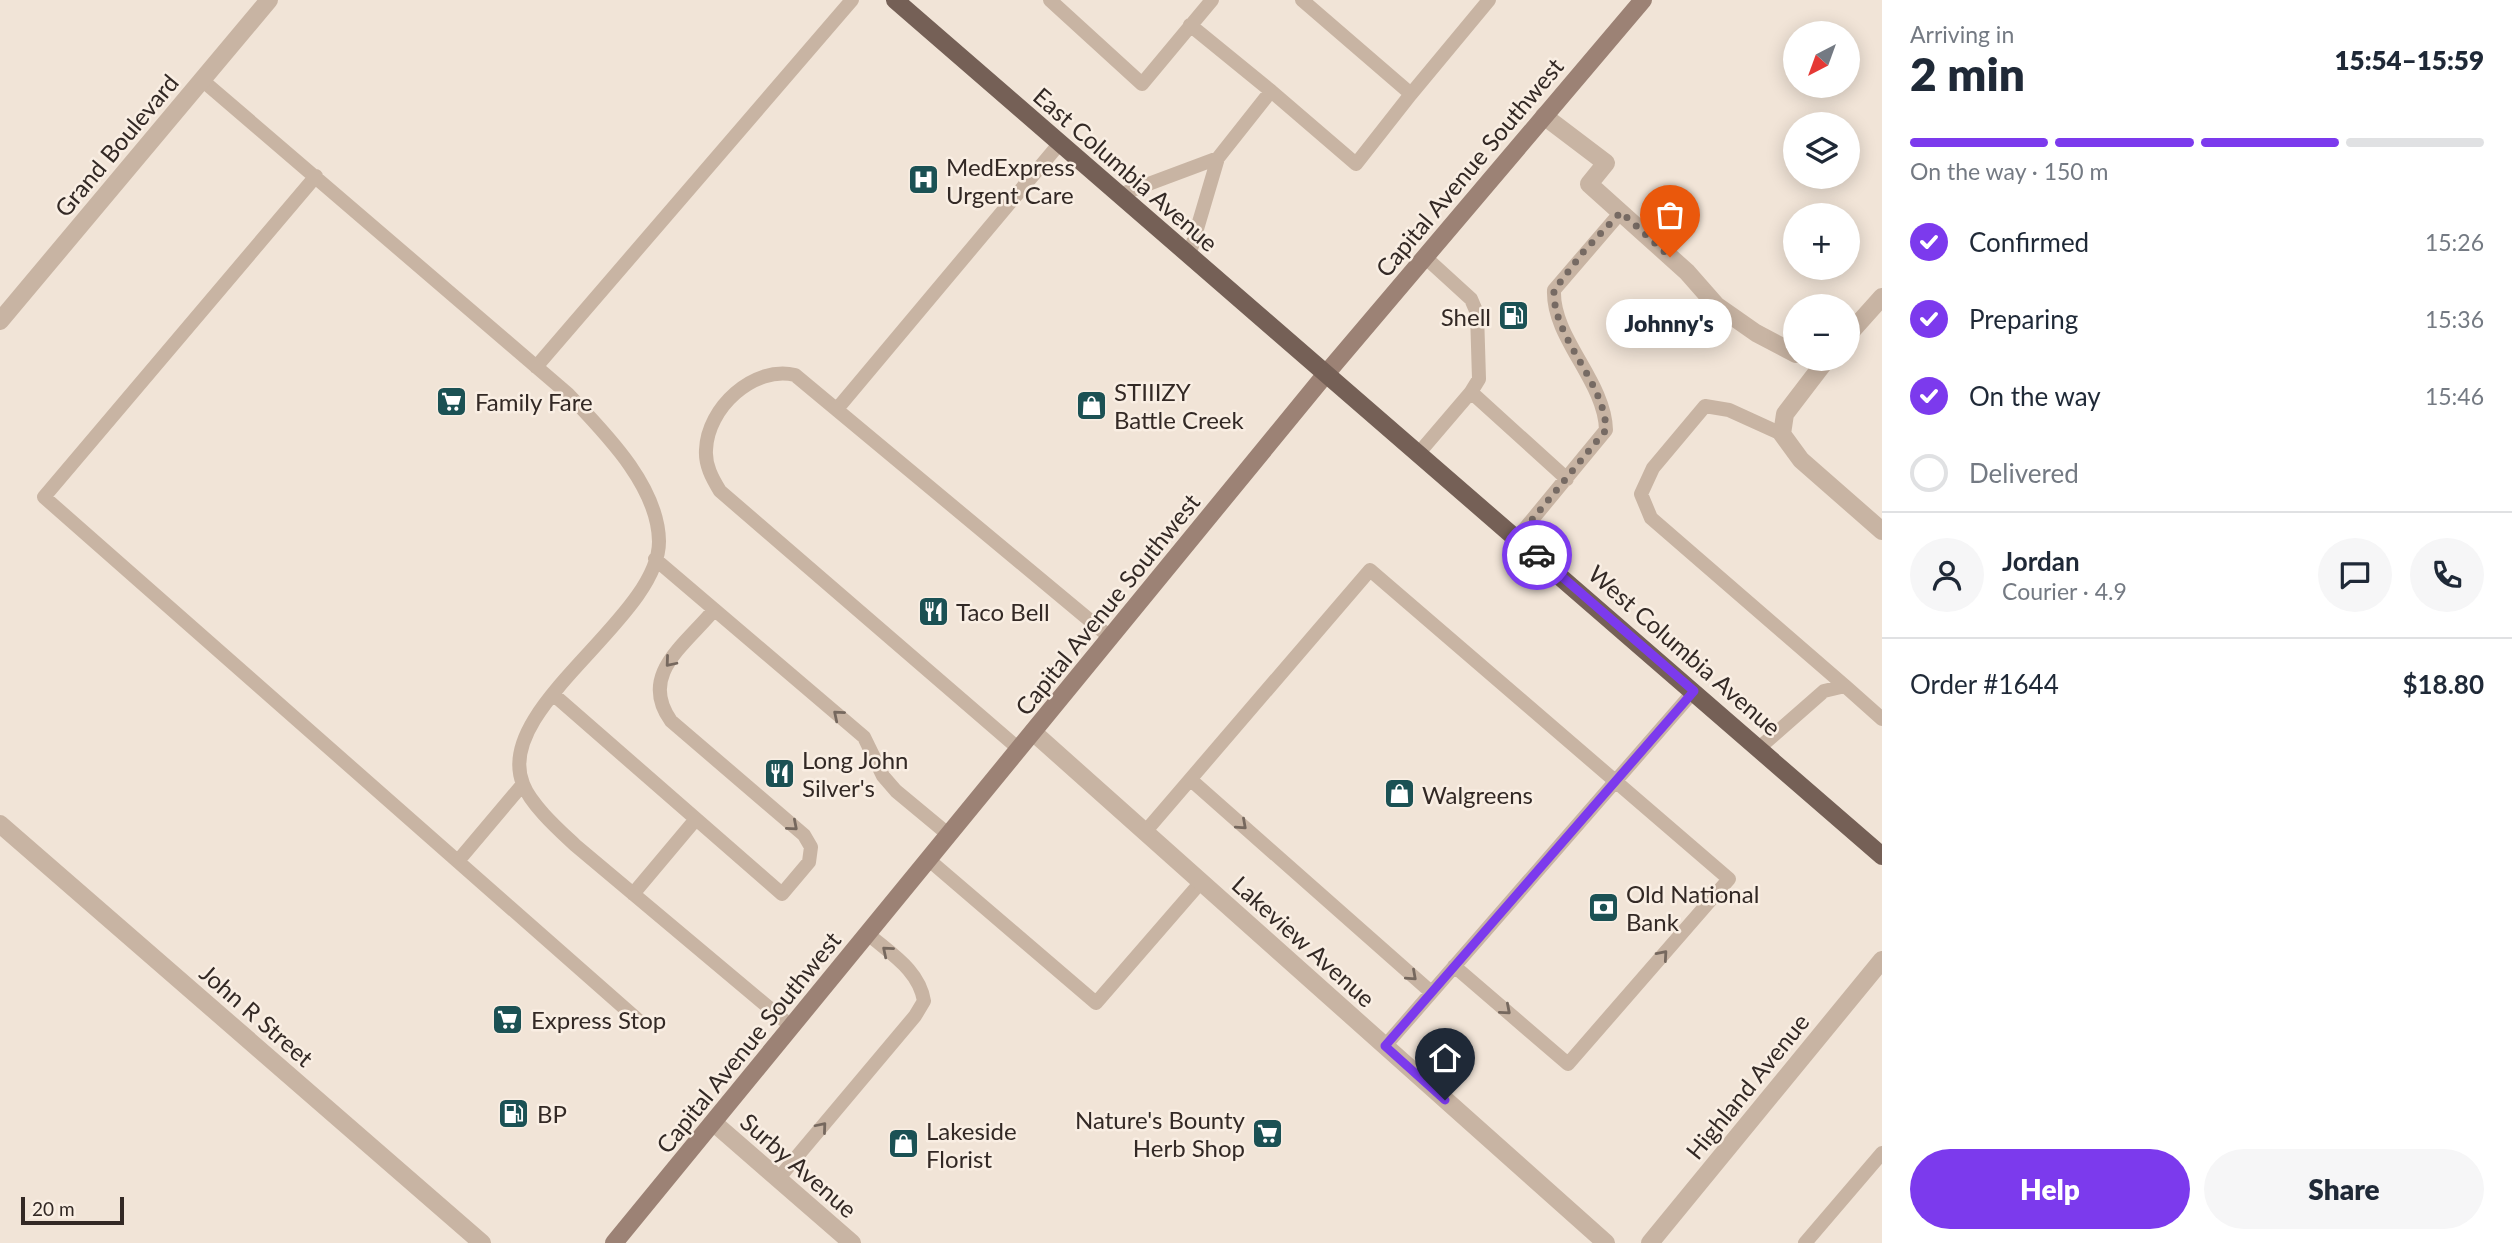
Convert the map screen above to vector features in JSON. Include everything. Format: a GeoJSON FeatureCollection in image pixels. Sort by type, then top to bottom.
{"type":"FeatureCollection","features":[{"type":"Feature","properties":{"kind":"main road","name":"East Columbia Avenue"},"geometry":{"type":"LineString","coordinates":[[895,0],[1325,375]]}},
{"type":"Feature","properties":{"kind":"main road","name":"Capital Avenue Southwest"},"geometry":{"type":"LineString","coordinates":[[614,1243],[1325,375],[1643,0]]}},
{"type":"Feature","properties":{"kind":"main road","name":"West Columbia Avenue"},"geometry":{"type":"LineString","coordinates":[[1325,375],[1517,538],[1882,856]]}},
{"type":"Feature","properties":{"kind":"street","name":"Grand Boulevard"},"geometry":{"type":"LineString","coordinates":[[0,321],[269,0]]}},
{"type":"Feature","properties":{"kind":"street"},"geometry":{"type":"LineString","coordinates":[[1544,116],[1606,163],[1590,184],[1687,272],[1716,305],[1756,333],[1783,347]]}},
{"type":"Feature","properties":{"kind":"street"},"geometry":{"type":"LineString","coordinates":[[1860,322],[1882,297]]}},
{"type":"Feature","properties":{"kind":"street"},"geometry":{"type":"LineString","coordinates":[[1811,371],[1785,414],[1782,435],[1801,460],[1882,531]]}},
{"type":"Feature","properties":{"kind":"street","name":"Lakeview Avenue"},"geometry":{"type":"LineString","coordinates":[[1033,732],[1606,1243]]}},
{"type":"Feature","properties":{"kind":"street","name":"John R Street"},"geometry":{"type":"LineString","coordinates":[[0,824],[482,1243]]}},
{"type":"Feature","properties":{"kind":"street","name":"Highland Avenue"},"geometry":{"type":"LineString","coordinates":[[1650,1243],[1882,960]]}},
{"type":"Feature","properties":{"kind":"street","name":"Surby Avenue"},"geometry":{"type":"LineString","coordinates":[[714,1123],[852,1243]]}},
{"type":"Feature","properties":{"kind":"lane"},"geometry":{"type":"LineString","coordinates":[[536,367],[852,0]]}},
{"type":"Feature","properties":{"kind":"lane"},"geometry":{"type":"LineString","coordinates":[[1051,0],[1142,84],[1212,0]]}},
{"type":"Feature","properties":{"kind":"lane"},"geometry":{"type":"LineString","coordinates":[[1302,0],[1410,93]]}},
{"type":"Feature","properties":{"kind":"lane"},"geometry":{"type":"LineString","coordinates":[[1191,25],[1356,164],[1410,93],[1489,0]]}},
{"type":"Feature","properties":{"kind":"lane"},"geometry":{"type":"LineString","coordinates":[[202,80],[536,367],[617,446],[652,506],[659,542],[655,559],[651,573],[629,605],[529,725],[519,751],[523,784],[558,828],[792,1027]]}},
{"type":"Feature","properties":{"kind":"lane"},"geometry":{"type":"LineString","coordinates":[[1189,256],[1218,158],[1271,91]]}},
{"type":"Feature","properties":{"kind":"lane"},"geometry":{"type":"LineString","coordinates":[[837,410],[1060,144]]}},
{"type":"Feature","properties":{"kind":"lane"},"geometry":{"type":"LineString","coordinates":[[1119,195],[1218,158]]}},
{"type":"Feature","properties":{"kind":"lane"},"geometry":{"type":"LineString","coordinates":[[316,177],[44,497],[638,1020]]}},
{"type":"Feature","properties":{"kind":"lane"},"geometry":{"type":"LineString","coordinates":[[1517,538],[1606,430],[1605,413],[1562,323],[1554,290],[1584,251],[1621,212]]}},
{"type":"Feature","properties":{"kind":"lane"},"geometry":{"type":"LineString","coordinates":[[1418,454],[1479,379],[1477,313],[1472,299],[1425,257]]}},
{"type":"Feature","properties":{"kind":"lane"},"geometry":{"type":"LineString","coordinates":[[1019,749],[720,491],[710,474],[705,452],[709,428],[724,406],[741,388],[760,376],[780,371],[795,374],[1111,638]]}},
{"type":"Feature","properties":{"kind":"lane"},"geometry":{"type":"LineString","coordinates":[[1471,392],[1567,479]]}},
{"type":"Feature","properties":{"kind":"lane"},"geometry":{"type":"LineString","coordinates":[[1782,435],[1730,410],[1705,406],[1653,468],[1641,494],[1651,518],[1882,719]]}},
{"type":"Feature","properties":{"kind":"lane"},"geometry":{"type":"LineString","coordinates":[[655,559],[864,737],[883,776],[896,791],[949,835]]}},
{"type":"Feature","properties":{"kind":"lane"},"geometry":{"type":"LineString","coordinates":[[1145,832],[1370,570],[1729,879],[1568,1064],[1454,966]]}},
{"type":"Feature","properties":{"kind":"lane"},"geometry":{"type":"LineString","coordinates":[[554,695],[782,894],[809,862],[811,847],[804,835],[671,721],[661,707],[657,690],[659,675],[713,610]]}},
{"type":"Feature","properties":{"kind":"lane"},"geometry":{"type":"LineString","coordinates":[[1759,748],[1824,691],[1845,686]]}},
{"type":"Feature","properties":{"kind":"lane"},"geometry":{"type":"LineString","coordinates":[[1385,1046],[1694,691]]}},
{"type":"Feature","properties":{"kind":"lane"},"geometry":{"type":"LineString","coordinates":[[1191,780],[1431,992]]}},
{"type":"Feature","properties":{"kind":"lane"},"geometry":{"type":"LineString","coordinates":[[458,861],[523,784]]}},
{"type":"Feature","properties":{"kind":"lane"},"geometry":{"type":"LineString","coordinates":[[633,894],[696,820]]}},
{"type":"Feature","properties":{"kind":"lane"},"geometry":{"type":"LineString","coordinates":[[929,860],[1097,1003],[1200,882]]}},
{"type":"Feature","properties":{"kind":"lane"},"geometry":{"type":"LineString","coordinates":[[778,1179],[915,1016],[924,1001],[922,985],[911,970],[868,934]]}},
{"type":"Feature","properties":{"kind":"lane"},"geometry":{"type":"LineString","coordinates":[[1805,1243],[1882,1153]]}},
{"type":"Feature","properties":{"kind":"way so far"},"geometry":{"type":"LineString","coordinates":[[1537,555],[1517,538],[1606,430],[1605,413],[1562,323],[1554,299],[1554,290],[1584,251],[1621,212],[1670,257]]}},
{"type":"Feature","properties":{"kind":"place","name":"MedExpress Urgent Care"},"geometry":{"type":"Point","coordinates":[923,180]}},
{"type":"Feature","properties":{"kind":"place","name":"Johnny's"},"geometry":{"type":"Point","coordinates":[1670,257]}},
{"type":"Feature","properties":{"kind":"place","name":"Shell"},"geometry":{"type":"Point","coordinates":[1514,316]}},
{"type":"Feature","properties":{"kind":"place","name":"Family Fare"},"geometry":{"type":"Point","coordinates":[452,401]}},
{"type":"Feature","properties":{"kind":"place","name":"STIIIZY Battle Creek"},"geometry":{"type":"Point","coordinates":[1091,405]}},
{"type":"Feature","properties":{"kind":"place","name":"Taco Bell"},"geometry":{"type":"Point","coordinates":[933,611]}},
{"type":"Feature","properties":{"kind":"place","name":"Long John Silver's"},"geometry":{"type":"Point","coordinates":[779,773]}},
{"type":"Feature","properties":{"kind":"place","name":"Walgreens"},"geometry":{"type":"Point","coordinates":[1399,794]}},
{"type":"Feature","properties":{"kind":"place","name":"Old National Bank"},"geometry":{"type":"Point","coordinates":[1603,907]}},
{"type":"Feature","properties":{"kind":"place","name":"Express Stop"},"geometry":{"type":"Point","coordinates":[508,1019]}},
{"type":"Feature","properties":{"kind":"place","name":"BP"},"geometry":{"type":"Point","coordinates":[514,1113]}},
{"type":"Feature","properties":{"kind":"place","name":"Nature's Bounty Herb Shop"},"geometry":{"type":"Point","coordinates":[1268,1133]}},
{"type":"Feature","properties":{"kind":"place","name":"Lakeside Florist"},"geometry":{"type":"Point","coordinates":[903,1144]}},
{"type":"Feature","properties":{"kind":"route"},"geometry":{"type":"LineString","coordinates":[[1445,1100],[1385,1046],[1694,691],[1537,555]]}}]}
